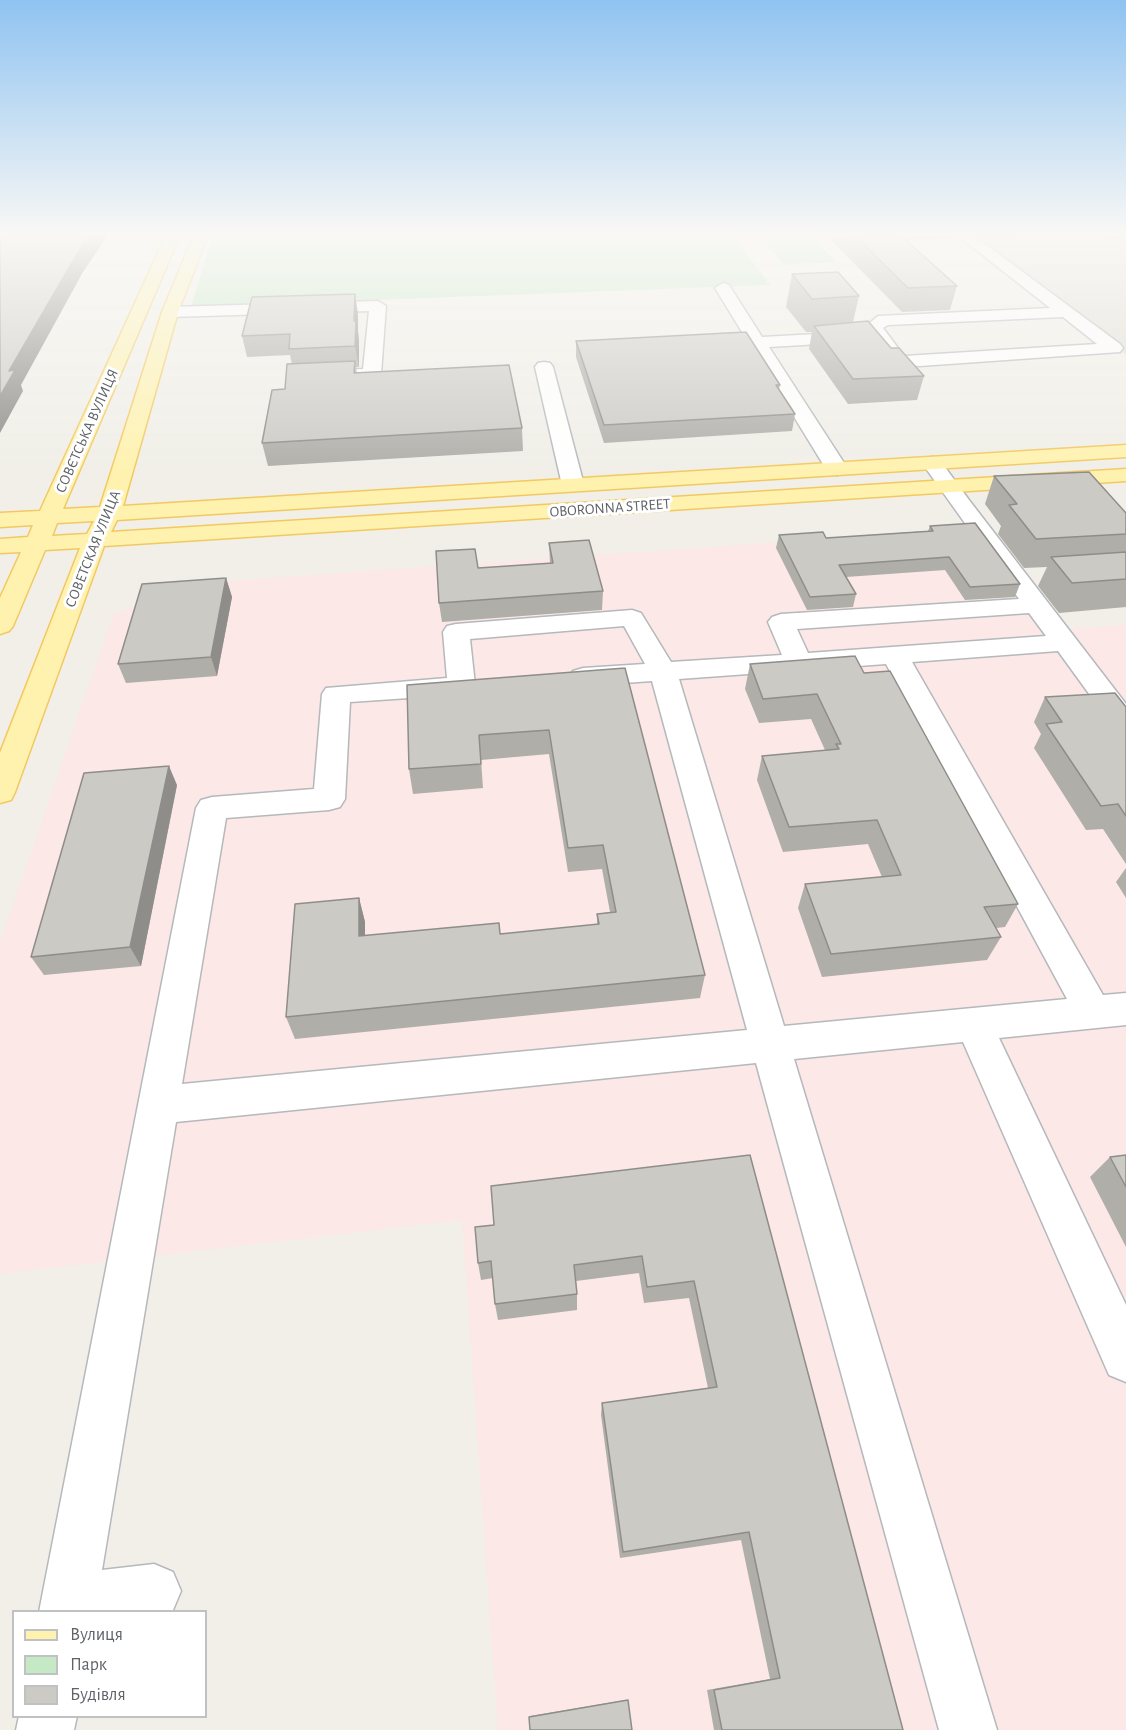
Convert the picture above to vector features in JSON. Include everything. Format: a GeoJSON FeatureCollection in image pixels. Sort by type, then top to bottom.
{"type":"FeatureCollection","features":[{"type":"Feature","properties":{"kind":"main road","name":"СОВЄТСЬКА ВУЛИЦЯ"},"geometry":{"type":"LineString","coordinates":[[0,626],[137,316]]}},
{"type":"Feature","properties":{"kind":"main road","name":"СОВЕТСКАЯ УЛИЦА"},"geometry":{"type":"LineString","coordinates":[[0,792],[93,542],[110,514],[169,316]]}},
{"type":"Feature","properties":{"kind":"main road","name":"OBORONNA STREET"},"geometry":{"type":"LineString","coordinates":[[0,520],[1126,451]]}},
{"type":"Feature","properties":{"kind":"main road","name":"OBORONNA STREET"},"geometry":{"type":"LineString","coordinates":[[0,546],[93,542],[1126,475]]}},
{"type":"Feature","properties":{"kind":"lane"},"geometry":{"type":"LineString","coordinates":[[309,377],[372,374],[377,316]]}},
{"type":"Feature","properties":{"kind":"lane"},"geometry":{"type":"LineString","coordinates":[[740,316],[837,469]]}},
{"type":"Feature","properties":{"kind":"lane"},"geometry":{"type":"LineString","coordinates":[[982,316],[884,320],[873,327],[899,360],[910,361],[1114,348],[1072,316]]}},
{"type":"Feature","properties":{"kind":"lane"},"geometry":{"type":"LineString","coordinates":[[757,342],[880,336]]}},
{"type":"Feature","properties":{"kind":"lane"},"geometry":{"type":"LineString","coordinates":[[544,368],[573,485]]}},
{"type":"Feature","properties":{"kind":"lane"},"geometry":{"type":"LineString","coordinates":[[932,463],[947,487],[1126,724]]}},
{"type":"Feature","properties":{"kind":"lane"},"geometry":{"type":"LineString","coordinates":[[1016,578],[1049,576]]}},
{"type":"Feature","properties":{"kind":"lane"},"geometry":{"type":"LineString","coordinates":[[798,662],[781,622],[1036,605]]}},
{"type":"Feature","properties":{"kind":"lane"},"geometry":{"type":"LineString","coordinates":[[154,1591],[68,1607],[212,808],[329,799],[336,694],[473,685],[456,632],[632,618],[663,671],[968,1730]]}},
{"type":"Feature","properties":{"kind":"lane"},"geometry":{"type":"LineString","coordinates":[[556,679],[1065,643]]}},
{"type":"Feature","properties":{"kind":"lane"},"geometry":{"type":"LineString","coordinates":[[158,1105],[1109,1011],[895,655]]}},
{"type":"Feature","properties":{"kind":"lane"},"geometry":{"type":"LineString","coordinates":[[974,1024],[1126,1358]]}},
{"type":"Feature","properties":{"kind":"shaded area"},"geometry":{"type":"Polygon","coordinates":[[[1075,316],[1126,316],[1126,355],[1075,316]]]}},
{"type":"Feature","properties":{"kind":"shaded area"},"geometry":{"type":"Polygon","coordinates":[[[966,529],[1019,602],[1060,629],[1126,625],[1126,1730],[498,1730],[462,1220],[0,1274],[0,943],[113,615],[183,584],[966,529]]]}},
{"type":"Feature","properties":{"kind":"building"},"geometry":{"type":"Polygon","coordinates":[[[0,316],[41,316],[9,371],[15,370],[0,396],[0,316]]]}},
{"type":"Feature","properties":{"kind":"building"},"geometry":{"type":"Polygon","coordinates":[[[247,316],[354,316],[354,321],[356,321],[355,346],[289,349],[290,334],[242,336],[247,316]]]}},
{"type":"Feature","properties":{"kind":"building"},"geometry":{"type":"Polygon","coordinates":[[[868,321],[891,348],[899,348],[924,376],[853,379],[814,326],[868,321]]]}},
{"type":"Feature","properties":{"kind":"building"},"geometry":{"type":"Polygon","coordinates":[[[746,332],[780,385],[776,385],[795,414],[604,425],[576,341],[746,332]]]}},
{"type":"Feature","properties":{"kind":"building"},"geometry":{"type":"Polygon","coordinates":[[[355,361],[354,373],[509,365],[522,428],[262,443],[272,390],[285,389],[287,364],[355,361]]]}},
{"type":"Feature","properties":{"kind":"building"},"geometry":{"type":"Polygon","coordinates":[[[1089,472],[1126,513],[1126,534],[1036,539],[1009,505],[1017,504],[994,476],[1089,472]]]}},
{"type":"Feature","properties":{"kind":"building"},"geometry":{"type":"Polygon","coordinates":[[[975,523],[1020,584],[970,587],[949,557],[839,565],[856,594],[810,597],[779,535],[823,532],[826,538],[933,531],[930,526],[975,523]]]}},
{"type":"Feature","properties":{"kind":"building"},"geometry":{"type":"Polygon","coordinates":[[[589,540],[603,591],[439,603],[436,551],[475,549],[478,568],[553,563],[549,543],[589,540]]]}},
{"type":"Feature","properties":{"kind":"building"},"geometry":{"type":"Polygon","coordinates":[[[1126,552],[1126,579],[1072,583],[1051,557],[1126,552]]]}},
{"type":"Feature","properties":{"kind":"building"},"geometry":{"type":"Polygon","coordinates":[[[226,578],[211,657],[118,664],[142,584],[226,578]]]}},
{"type":"Feature","properties":{"kind":"building"},"geometry":{"type":"Polygon","coordinates":[[[855,656],[864,673],[890,671],[1018,904],[984,907],[1001,937],[831,954],[805,884],[901,875],[877,820],[789,827],[762,756],[839,749],[836,744],[841,744],[817,694],[763,699],[750,664],[855,656]]]}},
{"type":"Feature","properties":{"kind":"building"},"geometry":{"type":"Polygon","coordinates":[[[625,668],[705,975],[286,1017],[295,904],[359,898],[359,936],[499,923],[500,934],[599,924],[597,914],[616,912],[603,845],[568,848],[549,730],[479,735],[481,764],[409,769],[407,685],[625,668]]]}},
{"type":"Feature","properties":{"kind":"building"},"geometry":{"type":"Polygon","coordinates":[[[1115,693],[1126,707],[1126,816],[1118,804],[1101,806],[1046,724],[1062,722],[1045,697],[1115,693]]]}},
{"type":"Feature","properties":{"kind":"building"},"geometry":{"type":"Polygon","coordinates":[[[169,766],[130,947],[31,957],[84,773],[169,766]]]}},
{"type":"Feature","properties":{"kind":"building"},"geometry":{"type":"Polygon","coordinates":[[[750,1155],[903,1730],[722,1730],[714,1690],[780,1678],[749,1532],[623,1552],[602,1403],[717,1387],[694,1281],[647,1287],[642,1256],[574,1265],[577,1294],[495,1304],[491,1261],[478,1263],[475,1227],[494,1225],[491,1186],[750,1155]]]}},
{"type":"Feature","properties":{"kind":"building"},"geometry":{"type":"Polygon","coordinates":[[[1126,1155],[1126,1187],[1110,1157],[1126,1155]]]}},
{"type":"Feature","properties":{"kind":"building"},"geometry":{"type":"Polygon","coordinates":[[[628,1700],[632,1730],[530,1730],[529,1717],[628,1700]]]}}]}
